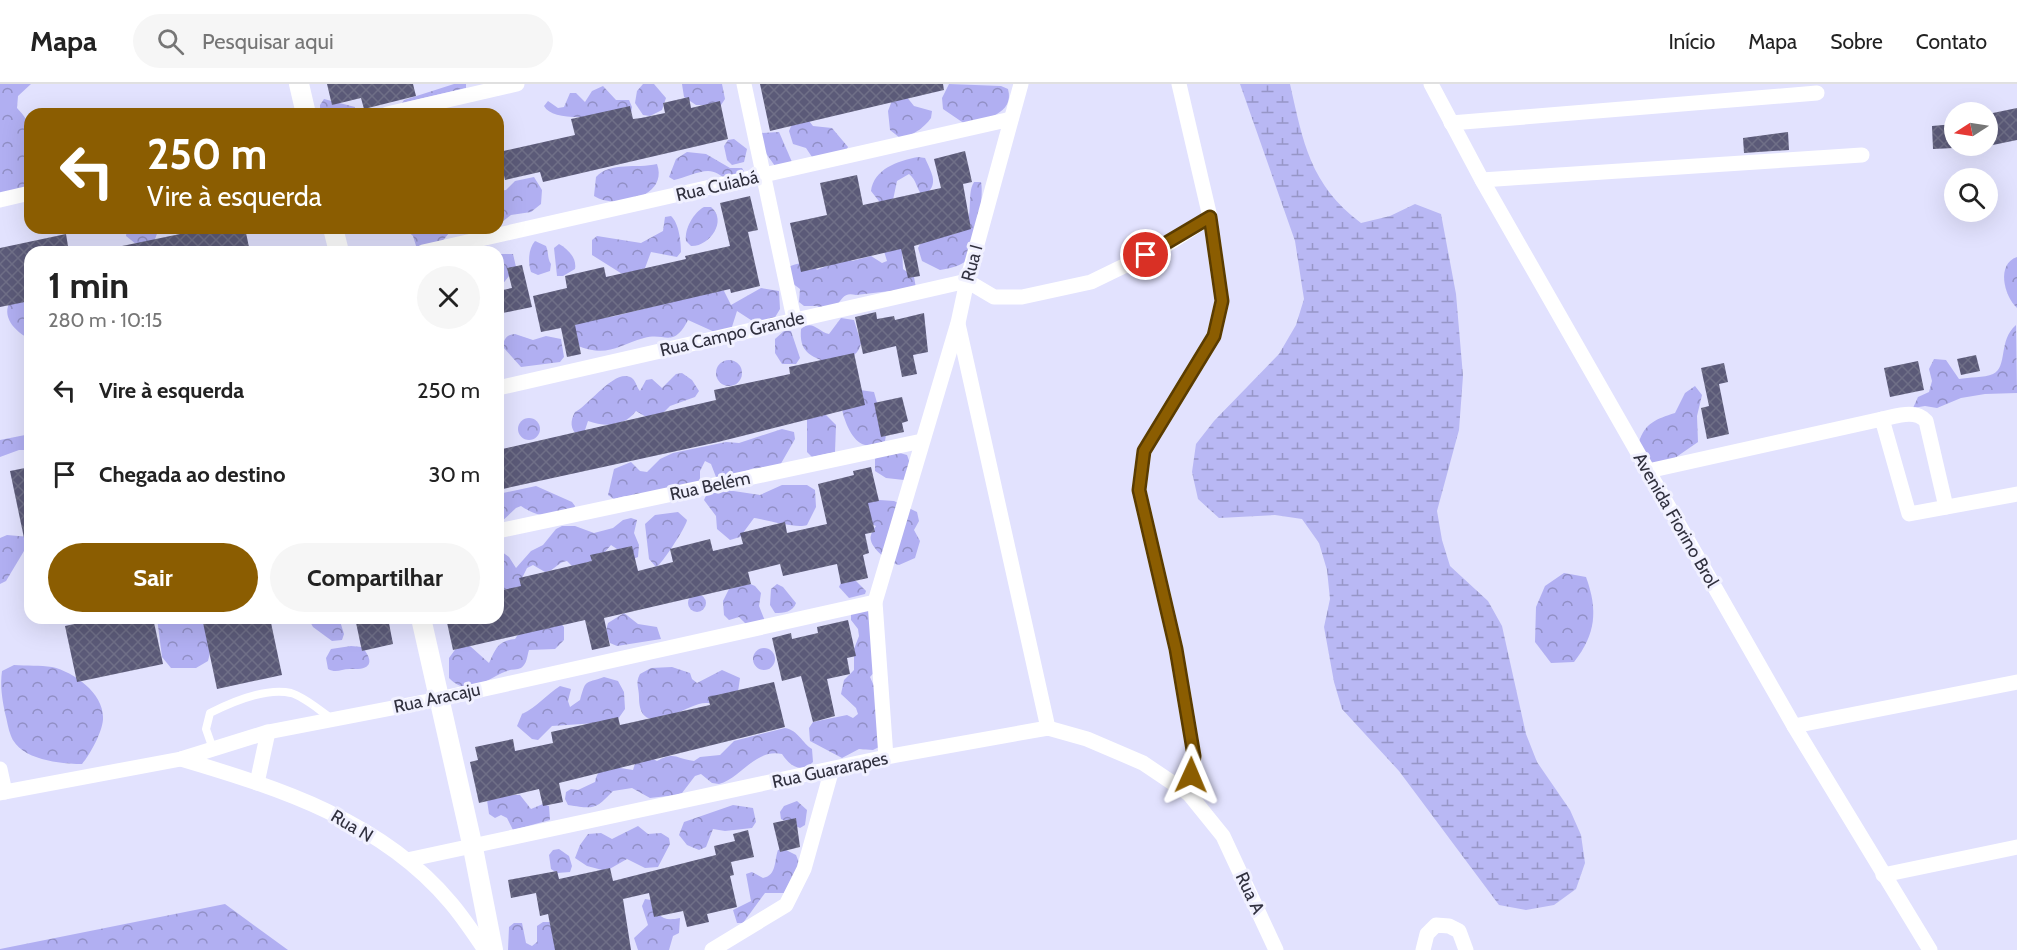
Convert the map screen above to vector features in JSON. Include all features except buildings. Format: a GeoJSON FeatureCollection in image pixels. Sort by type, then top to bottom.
{"type":"FeatureCollection","features":[{"type":"Feature","properties":{"kind":"street"},"geometry":{"type":"LineString","coordinates":[[298,84],[304,108]]}},
{"type":"Feature","properties":{"kind":"street"},"geometry":{"type":"LineString","coordinates":[[413,108],[518,84]]}},
{"type":"Feature","properties":{"kind":"street"},"geometry":{"type":"LineString","coordinates":[[744,84],[794,319]]}},
{"type":"Feature","properties":{"kind":"street","name":"Rua I"},"geometry":{"type":"LineString","coordinates":[[875,602],[958,323],[967,281],[1021,84]]}},
{"type":"Feature","properties":{"kind":"street"},"geometry":{"type":"LineString","coordinates":[[1179,84],[1210,217],[1222,301],[1214,336],[1144,451],[1139,490],[1176,649],[1194,756],[1189,794]]}},
{"type":"Feature","properties":{"kind":"street","name":"Avenida Fiorino Brol"},"geometry":{"type":"LineString","coordinates":[[1431,84],[1482,180],[1794,726],[1930,950]]}},
{"type":"Feature","properties":{"kind":"street"},"geometry":{"type":"LineString","coordinates":[[1451,123],[1818,93]]}},
{"type":"Feature","properties":{"kind":"street","name":"Rua Cuiabá"},"geometry":{"type":"LineString","coordinates":[[504,234],[1011,118]]}},
{"type":"Feature","properties":{"kind":"street"},"geometry":{"type":"LineString","coordinates":[[1482,180],[1862,155]]}},
{"type":"Feature","properties":{"kind":"street"},"geometry":{"type":"LineString","coordinates":[[0,200],[24,194]]}},
{"type":"Feature","properties":{"kind":"street"},"geometry":{"type":"LineString","coordinates":[[967,281],[978,290],[993,297],[1022,297],[1090,282],[1165,246],[1210,217]]}},
{"type":"Feature","properties":{"kind":"street","name":"Rua Cuiabá"},"geometry":{"type":"LineString","coordinates":[[450,246],[504,234]]}},
{"type":"Feature","properties":{"kind":"street","name":"Rua Campo Grande"},"geometry":{"type":"LineString","coordinates":[[504,387],[967,281]]}},
{"type":"Feature","properties":{"kind":"street"},"geometry":{"type":"LineString","coordinates":[[958,323],[1048,728]]}},
{"type":"Feature","properties":{"kind":"street"},"geometry":{"type":"LineString","coordinates":[[1648,471],[1912,414],[1920,415],[1926,421],[1946,507]]}},
{"type":"Feature","properties":{"kind":"street"},"geometry":{"type":"LineString","coordinates":[[1882,419],[1909,514],[2017,494]]}},
{"type":"Feature","properties":{"kind":"street","name":"Rua Belém"},"geometry":{"type":"LineString","coordinates":[[504,530],[922,441]]}},
{"type":"Feature","properties":{"kind":"street"},"geometry":{"type":"LineString","coordinates":[[875,602],[886,757]]}},
{"type":"Feature","properties":{"kind":"street","name":"Rua Aracaju"},"geometry":{"type":"LineString","coordinates":[[3,793],[181,759],[268,732],[439,699],[875,602]]}},
{"type":"Feature","properties":{"kind":"street"},"geometry":{"type":"LineString","coordinates":[[422,624],[473,848],[493,950]]}},
{"type":"Feature","properties":{"kind":"street"},"geometry":{"type":"LineString","coordinates":[[1794,726],[2017,682]]}},
{"type":"Feature","properties":{"kind":"street","name":"Rua Guararapes"},"geometry":{"type":"LineString","coordinates":[[406,860],[473,848],[886,757],[1048,728],[1086,739],[1143,763],[1189,794],[1223,836]]}},
{"type":"Feature","properties":{"kind":"street"},"geometry":{"type":"LineString","coordinates":[[257,783],[268,732]]}},
{"type":"Feature","properties":{"kind":"street","name":"Rua N"},"geometry":{"type":"LineString","coordinates":[[181,759],[271,786],[339,815],[406,860],[450,902],[485,950]]}},
{"type":"Feature","properties":{"kind":"street"},"geometry":{"type":"LineString","coordinates":[[0,769],[3,793]]}},
{"type":"Feature","properties":{"kind":"street"},"geometry":{"type":"LineString","coordinates":[[712,950],[786,905],[804,869],[832,769]]}},
{"type":"Feature","properties":{"kind":"street","name":"Rua A"},"geometry":{"type":"LineString","coordinates":[[1223,836],[1276,950]]}},
{"type":"Feature","properties":{"kind":"street"},"geometry":{"type":"LineString","coordinates":[[1883,875],[2017,847]]}},
{"type":"Feature","properties":{"kind":"street"},"geometry":{"type":"LineString","coordinates":[[1423,950],[1427,934],[1436,925],[1449,926],[1459,931],[1466,950]]}},
{"type":"Feature","properties":{"kind":"lane"},"geometry":{"type":"LineString","coordinates":[[213,749],[206,729],[210,713],[231,702],[267,694],[291,693],[333,719]]}},
{"type":"Feature","properties":{"kind":"green space"},"geometry":{"type":"Polygon","coordinates":[[[0,84],[31,84],[18,96],[17,108],[24,116],[24,188],[0,194],[0,84]]]}},
{"type":"Feature","properties":{"kind":"green space"},"geometry":{"type":"Polygon","coordinates":[[[454,84],[466,84],[466,88],[402,103],[404,100],[454,84]]]}},
{"type":"Feature","properties":{"kind":"green space"},"geometry":{"type":"Polygon","coordinates":[[[643,84],[654,84],[666,98],[662,110],[650,116],[643,115],[635,103],[637,91],[643,84]]]}},
{"type":"Feature","properties":{"kind":"green space"},"geometry":{"type":"Polygon","coordinates":[[[682,84],[722,84],[725,99],[721,105],[696,105],[684,97],[682,84]]]}},
{"type":"Feature","properties":{"kind":"green space"},"geometry":{"type":"Polygon","coordinates":[[[949,84],[1001,86],[1008,89],[1009,98],[1007,104],[996,114],[965,124],[943,109],[942,98],[949,84]]]}},
{"type":"Feature","properties":{"kind":"green space"},"geometry":{"type":"Polygon","coordinates":[[[1240,84],[1290,84],[1299,125],[1311,161],[1330,193],[1361,223],[1390,216],[1415,204],[1441,214],[1456,294],[1463,376],[1459,430],[1437,511],[1442,540],[1450,566],[1488,601],[1502,626],[1526,734],[1537,762],[1570,810],[1581,835],[1585,863],[1576,889],[1554,905],[1526,910],[1499,905],[1399,771],[1342,709],[1334,682],[1324,627],[1330,599],[1327,570],[1319,543],[1302,519],[1275,515],[1219,518],[1198,499],[1192,472],[1196,444],[1214,421],[1279,354],[1296,325],[1304,299],[1295,241],[1240,84]]]}},
{"type":"Feature","properties":{"kind":"green space"},"geometry":{"type":"Polygon","coordinates":[[[603,86],[616,100],[629,100],[632,107],[631,113],[570,117],[550,112],[544,106],[548,101],[558,108],[564,107],[570,93],[576,93],[585,102],[592,91],[603,86]]]}},
{"type":"Feature","properties":{"kind":"green space"},"geometry":{"type":"Polygon","coordinates":[[[906,96],[914,106],[932,111],[931,118],[921,128],[900,138],[890,130],[888,111],[893,98],[906,96]]]}},
{"type":"Feature","properties":{"kind":"green space"},"geometry":{"type":"Polygon","coordinates":[[[324,99],[355,108],[320,108],[324,99]]]}},
{"type":"Feature","properties":{"kind":"green space"},"geometry":{"type":"Polygon","coordinates":[[[809,121],[813,126],[832,128],[848,147],[845,152],[812,157],[806,148],[793,144],[789,131],[792,124],[809,121]]]}},
{"type":"Feature","properties":{"kind":"green space"},"geometry":{"type":"Polygon","coordinates":[[[779,132],[792,162],[775,166],[760,145],[760,133],[779,132]]]}},
{"type":"Feature","properties":{"kind":"green space"},"geometry":{"type":"Polygon","coordinates":[[[734,139],[747,149],[744,162],[732,165],[727,160],[724,146],[728,140],[734,139]]]}},
{"type":"Feature","properties":{"kind":"green space"},"geometry":{"type":"Polygon","coordinates":[[[687,152],[706,154],[730,168],[742,168],[749,180],[748,186],[737,186],[719,174],[708,171],[674,180],[669,177],[676,159],[687,152]]]}},
{"type":"Feature","properties":{"kind":"green space"},"geometry":{"type":"Polygon","coordinates":[[[918,157],[925,158],[933,179],[928,192],[923,196],[909,174],[897,181],[893,200],[882,205],[871,191],[877,177],[888,167],[918,157]]]}},
{"type":"Feature","properties":{"kind":"green space"},"geometry":{"type":"Polygon","coordinates":[[[657,164],[659,175],[655,185],[638,198],[615,202],[594,196],[596,177],[602,172],[616,167],[657,164]]]}},
{"type":"Feature","properties":{"kind":"green space"},"geometry":{"type":"Polygon","coordinates":[[[534,177],[542,190],[541,204],[531,212],[511,215],[504,220],[504,190],[515,181],[534,177]]]}},
{"type":"Feature","properties":{"kind":"green space"},"geometry":{"type":"Polygon","coordinates":[[[974,182],[981,182],[982,197],[970,256],[961,264],[940,270],[922,261],[918,248],[921,242],[957,233],[967,224],[970,194],[974,182]]]}},
{"type":"Feature","properties":{"kind":"green space"},"geometry":{"type":"Polygon","coordinates":[[[704,207],[711,207],[716,213],[717,226],[710,238],[691,246],[686,241],[688,226],[704,207]]]}},
{"type":"Feature","properties":{"kind":"green space"},"geometry":{"type":"Polygon","coordinates":[[[671,216],[676,223],[680,238],[681,252],[677,257],[651,252],[645,268],[627,277],[592,255],[592,240],[597,236],[641,243],[663,231],[665,217],[671,216]]]}},
{"type":"Feature","properties":{"kind":"green space"},"geometry":{"type":"Polygon","coordinates":[[[126,234],[157,234],[154,242],[136,244],[126,234]]]}},
{"type":"Feature","properties":{"kind":"green space"},"geometry":{"type":"Polygon","coordinates":[[[411,234],[448,234],[441,243],[429,246],[416,246],[411,234]]]}},
{"type":"Feature","properties":{"kind":"green space"},"geometry":{"type":"Polygon","coordinates":[[[535,241],[546,246],[551,264],[550,271],[538,275],[531,272],[529,264],[530,252],[535,241]]]}},
{"type":"Feature","properties":{"kind":"green space"},"geometry":{"type":"Polygon","coordinates":[[[559,244],[566,248],[575,261],[575,269],[563,276],[557,276],[554,248],[559,244]]]}},
{"type":"Feature","properties":{"kind":"green space"},"geometry":{"type":"Polygon","coordinates":[[[883,248],[902,249],[903,269],[914,277],[916,288],[849,294],[844,296],[836,306],[823,309],[817,306],[804,306],[799,302],[800,289],[792,283],[786,268],[802,263],[817,270],[846,258],[852,261],[871,256],[882,263],[887,261],[883,248]]]}},
{"type":"Feature","properties":{"kind":"green space"},"geometry":{"type":"Polygon","coordinates":[[[504,254],[513,254],[516,267],[504,282],[504,254]]]}},
{"type":"Feature","properties":{"kind":"green space"},"geometry":{"type":"Polygon","coordinates":[[[2017,257],[2017,308],[2012,303],[2006,288],[2004,273],[2010,261],[2017,257]]]}},
{"type":"Feature","properties":{"kind":"green space"},"geometry":{"type":"Polygon","coordinates":[[[761,288],[779,291],[780,309],[774,319],[754,322],[737,311],[731,330],[719,334],[688,320],[678,334],[669,338],[644,338],[604,351],[576,345],[572,323],[583,316],[611,317],[723,289],[731,305],[761,288]]]}},
{"type":"Feature","properties":{"kind":"green space"},"geometry":{"type":"Polygon","coordinates":[[[11,300],[24,303],[24,335],[14,328],[8,318],[8,306],[11,300]]]}},
{"type":"Feature","properties":{"kind":"green space"},"geometry":{"type":"Polygon","coordinates":[[[841,318],[854,320],[861,343],[853,356],[829,363],[807,352],[802,343],[801,329],[809,325],[829,334],[841,318]]]}},
{"type":"Feature","properties":{"kind":"green space"},"geometry":{"type":"Polygon","coordinates":[[[2016,325],[2017,393],[1985,394],[1961,398],[1937,408],[1925,406],[1913,408],[1918,397],[1929,392],[1932,381],[1929,369],[1934,359],[1946,360],[1959,379],[1993,374],[1998,371],[2007,338],[2016,325]]]}},
{"type":"Feature","properties":{"kind":"green space"},"geometry":{"type":"Polygon","coordinates":[[[784,331],[791,331],[800,358],[796,364],[782,364],[775,353],[775,339],[784,331]]]}},
{"type":"Feature","properties":{"kind":"green space"},"geometry":{"type":"Polygon","coordinates":[[[515,334],[533,340],[546,336],[561,339],[564,357],[560,362],[521,367],[504,348],[504,342],[509,335],[515,334]]]}},
{"type":"Feature","properties":{"kind":"green space"},"geometry":{"type":"Polygon","coordinates":[[[729,360],[738,364],[742,373],[738,382],[729,386],[720,382],[716,373],[720,364],[729,360]]]}},
{"type":"Feature","properties":{"kind":"green space"},"geometry":{"type":"Polygon","coordinates":[[[682,373],[692,380],[699,391],[695,397],[670,406],[661,415],[648,418],[636,411],[620,423],[607,425],[588,421],[584,433],[578,436],[573,431],[572,419],[575,412],[619,377],[626,376],[633,379],[640,391],[646,380],[652,379],[662,388],[676,374],[682,373]]]}},
{"type":"Feature","properties":{"kind":"green space"},"geometry":{"type":"Polygon","coordinates":[[[1695,386],[1702,395],[1697,416],[1698,442],[1669,462],[1649,467],[1639,442],[1644,430],[1662,417],[1675,413],[1685,393],[1695,386]]]}},
{"type":"Feature","properties":{"kind":"green space"},"geometry":{"type":"Polygon","coordinates":[[[860,390],[874,392],[886,435],[885,441],[865,445],[856,440],[849,430],[842,409],[860,390]]]}},
{"type":"Feature","properties":{"kind":"green space"},"geometry":{"type":"Polygon","coordinates":[[[822,411],[836,425],[835,452],[812,457],[807,452],[807,418],[822,411]]]}},
{"type":"Feature","properties":{"kind":"green space"},"geometry":{"type":"Polygon","coordinates":[[[529,418],[537,421],[540,429],[537,437],[529,440],[521,437],[518,429],[521,421],[529,418]]]}},
{"type":"Feature","properties":{"kind":"green space"},"geometry":{"type":"Polygon","coordinates":[[[782,429],[794,432],[795,439],[779,467],[768,471],[754,468],[729,477],[716,477],[711,464],[705,461],[700,471],[700,484],[640,498],[625,496],[614,499],[608,495],[614,469],[631,462],[640,471],[647,472],[660,459],[673,453],[726,442],[739,443],[782,429]]]}},
{"type":"Feature","properties":{"kind":"green space"},"geometry":{"type":"Polygon","coordinates":[[[24,435],[24,450],[0,457],[0,440],[24,435]]]}},
{"type":"Feature","properties":{"kind":"green space"},"geometry":{"type":"Polygon","coordinates":[[[889,450],[907,455],[911,466],[904,480],[886,478],[875,471],[875,459],[879,453],[889,450]]]}},
{"type":"Feature","properties":{"kind":"green space"},"geometry":{"type":"Polygon","coordinates":[[[782,485],[807,485],[815,490],[816,507],[807,525],[790,525],[754,518],[740,537],[730,540],[717,529],[716,516],[704,500],[707,493],[727,490],[760,495],[782,485]]]}},
{"type":"Feature","properties":{"kind":"green space"},"geometry":{"type":"Polygon","coordinates":[[[536,486],[572,502],[575,506],[574,509],[541,515],[521,506],[504,519],[504,493],[536,486]]]}},
{"type":"Feature","properties":{"kind":"green space"},"geometry":{"type":"Polygon","coordinates":[[[865,499],[894,501],[917,512],[919,521],[914,530],[920,541],[915,558],[899,565],[885,558],[875,549],[871,539],[876,526],[864,521],[865,499]]]}},
{"type":"Feature","properties":{"kind":"green space"},"geometry":{"type":"Polygon","coordinates":[[[678,512],[687,520],[686,524],[668,553],[656,567],[649,559],[645,524],[655,515],[678,512]]]}},
{"type":"Feature","properties":{"kind":"green space"},"geometry":{"type":"Polygon","coordinates":[[[631,518],[637,520],[634,533],[639,545],[638,557],[631,560],[619,556],[617,549],[611,545],[603,554],[592,559],[591,566],[572,566],[567,561],[545,572],[533,565],[527,568],[521,580],[564,627],[564,640],[555,649],[529,650],[526,662],[521,668],[507,671],[471,687],[456,684],[449,678],[449,658],[457,647],[470,646],[489,663],[498,646],[505,641],[515,639],[519,633],[504,604],[504,553],[516,568],[531,551],[543,545],[556,529],[562,526],[575,526],[594,533],[613,528],[623,520],[631,518]]]}},
{"type":"Feature","properties":{"kind":"green space"},"geometry":{"type":"Polygon","coordinates":[[[7,535],[24,536],[24,551],[6,581],[0,584],[0,538],[7,535]]]}},
{"type":"Feature","properties":{"kind":"green space"},"geometry":{"type":"Polygon","coordinates":[[[1564,573],[1586,577],[1592,600],[1593,621],[1587,642],[1574,662],[1551,663],[1535,642],[1536,607],[1545,586],[1564,573]]]}},
{"type":"Feature","properties":{"kind":"green space"},"geometry":{"type":"Polygon","coordinates":[[[843,578],[856,581],[866,591],[865,594],[849,598],[839,587],[843,578]]]}},
{"type":"Feature","properties":{"kind":"green space"},"geometry":{"type":"Polygon","coordinates":[[[746,582],[755,586],[761,593],[759,606],[765,621],[746,624],[739,617],[729,620],[724,615],[723,601],[731,585],[746,582]]]}},
{"type":"Feature","properties":{"kind":"green space"},"geometry":{"type":"Polygon","coordinates":[[[777,584],[783,587],[796,603],[793,608],[782,613],[775,613],[770,605],[771,589],[777,584]]]}},
{"type":"Feature","properties":{"kind":"green space"},"geometry":{"type":"Polygon","coordinates":[[[697,594],[703,597],[706,603],[703,609],[697,612],[691,609],[688,603],[691,597],[697,594]]]}},
{"type":"Feature","properties":{"kind":"green space"},"geometry":{"type":"Polygon","coordinates":[[[870,606],[878,668],[870,677],[878,695],[879,747],[873,750],[859,749],[842,758],[810,741],[809,728],[813,722],[847,715],[853,718],[858,714],[856,708],[841,694],[844,680],[854,670],[854,649],[859,636],[858,629],[851,620],[851,612],[870,606]]]}},
{"type":"Feature","properties":{"kind":"green space"},"geometry":{"type":"Polygon","coordinates":[[[624,613],[638,624],[657,627],[661,639],[617,646],[610,643],[606,630],[608,623],[624,613]]]}},
{"type":"Feature","properties":{"kind":"green space"},"geometry":{"type":"Polygon","coordinates":[[[158,624],[207,624],[211,649],[208,661],[196,668],[171,668],[162,657],[158,624]]]}},
{"type":"Feature","properties":{"kind":"green space"},"geometry":{"type":"Polygon","coordinates":[[[311,624],[341,624],[344,634],[342,640],[332,641],[311,624]]]}},
{"type":"Feature","properties":{"kind":"green space"},"geometry":{"type":"Polygon","coordinates":[[[362,647],[368,656],[367,666],[337,671],[328,669],[326,658],[331,649],[362,647]]]}},
{"type":"Feature","properties":{"kind":"green space"},"geometry":{"type":"Polygon","coordinates":[[[764,648],[772,651],[775,659],[772,667],[764,670],[756,667],[753,659],[756,651],[764,648]]]}},
{"type":"Feature","properties":{"kind":"green space"},"geometry":{"type":"Polygon","coordinates":[[[14,665],[47,666],[61,670],[78,679],[93,692],[102,708],[103,722],[99,735],[82,764],[42,759],[16,744],[8,727],[1,687],[2,671],[14,665]]]}},
{"type":"Feature","properties":{"kind":"green space"},"geometry":{"type":"Polygon","coordinates":[[[672,667],[690,673],[692,679],[697,683],[722,670],[740,678],[738,692],[720,702],[699,704],[670,716],[652,719],[645,716],[641,709],[637,683],[640,674],[651,668],[672,667]]]}},
{"type":"Feature","properties":{"kind":"green space"},"geometry":{"type":"Polygon","coordinates":[[[604,677],[618,681],[624,692],[625,709],[618,719],[611,722],[552,726],[538,740],[532,739],[517,726],[522,714],[560,686],[571,689],[568,701],[570,707],[580,700],[587,683],[604,677]]]}},
{"type":"Feature","properties":{"kind":"green space"},"geometry":{"type":"Polygon","coordinates":[[[785,728],[797,734],[812,749],[813,762],[809,766],[796,767],[782,754],[773,753],[756,759],[727,781],[719,784],[712,783],[701,774],[695,776],[682,793],[676,795],[650,798],[632,788],[613,791],[594,807],[568,805],[565,799],[566,792],[571,789],[578,790],[595,782],[600,771],[605,769],[633,770],[635,764],[651,758],[657,761],[672,756],[694,761],[700,757],[720,755],[734,741],[785,728]]]}},
{"type":"Feature","properties":{"kind":"green space"},"geometry":{"type":"Polygon","coordinates":[[[520,795],[531,809],[543,804],[549,806],[550,820],[513,830],[507,818],[501,815],[495,818],[489,814],[487,800],[520,795]]]}},
{"type":"Feature","properties":{"kind":"green space"},"geometry":{"type":"Polygon","coordinates":[[[797,801],[807,810],[805,825],[800,828],[781,819],[780,812],[784,806],[797,801]]]}},
{"type":"Feature","properties":{"kind":"green space"},"geometry":{"type":"Polygon","coordinates":[[[733,805],[753,808],[756,822],[752,828],[725,831],[713,829],[706,847],[699,850],[687,845],[679,835],[684,822],[733,805]]]}},
{"type":"Feature","properties":{"kind":"green space"},"geometry":{"type":"Polygon","coordinates":[[[638,826],[648,834],[661,833],[669,838],[670,844],[658,867],[645,868],[627,859],[606,871],[587,866],[575,858],[588,834],[601,833],[612,839],[638,826]]]}},
{"type":"Feature","properties":{"kind":"green space"},"geometry":{"type":"Polygon","coordinates":[[[559,849],[569,856],[572,866],[570,872],[557,873],[551,869],[549,855],[553,850],[559,849]]]}},
{"type":"Feature","properties":{"kind":"green space"},"geometry":{"type":"Polygon","coordinates":[[[784,849],[796,855],[800,865],[784,893],[765,893],[743,923],[737,923],[733,910],[751,901],[746,874],[752,872],[763,878],[768,876],[773,871],[778,850],[784,849]]]}},
{"type":"Feature","properties":{"kind":"green space"},"geometry":{"type":"Polygon","coordinates":[[[645,899],[651,900],[661,916],[669,919],[680,918],[679,933],[673,936],[669,950],[638,950],[634,938],[648,925],[642,906],[645,899]]]}},
{"type":"Feature","properties":{"kind":"green space"},"geometry":{"type":"Polygon","coordinates":[[[225,904],[288,950],[0,950],[0,949],[225,904]]]}},
{"type":"Feature","properties":{"kind":"green space"},"geometry":{"type":"Polygon","coordinates":[[[543,922],[550,922],[560,950],[508,950],[509,927],[514,923],[522,923],[526,943],[532,946],[537,942],[537,926],[543,922]]]}},
{"type":"Feature","properties":{"kind":"route"},"geometry":{"type":"LineString","coordinates":[[1146,255],[1165,246],[1210,217],[1222,301],[1214,336],[1144,451],[1139,490],[1176,649],[1194,756],[1191,775]]}}]}
